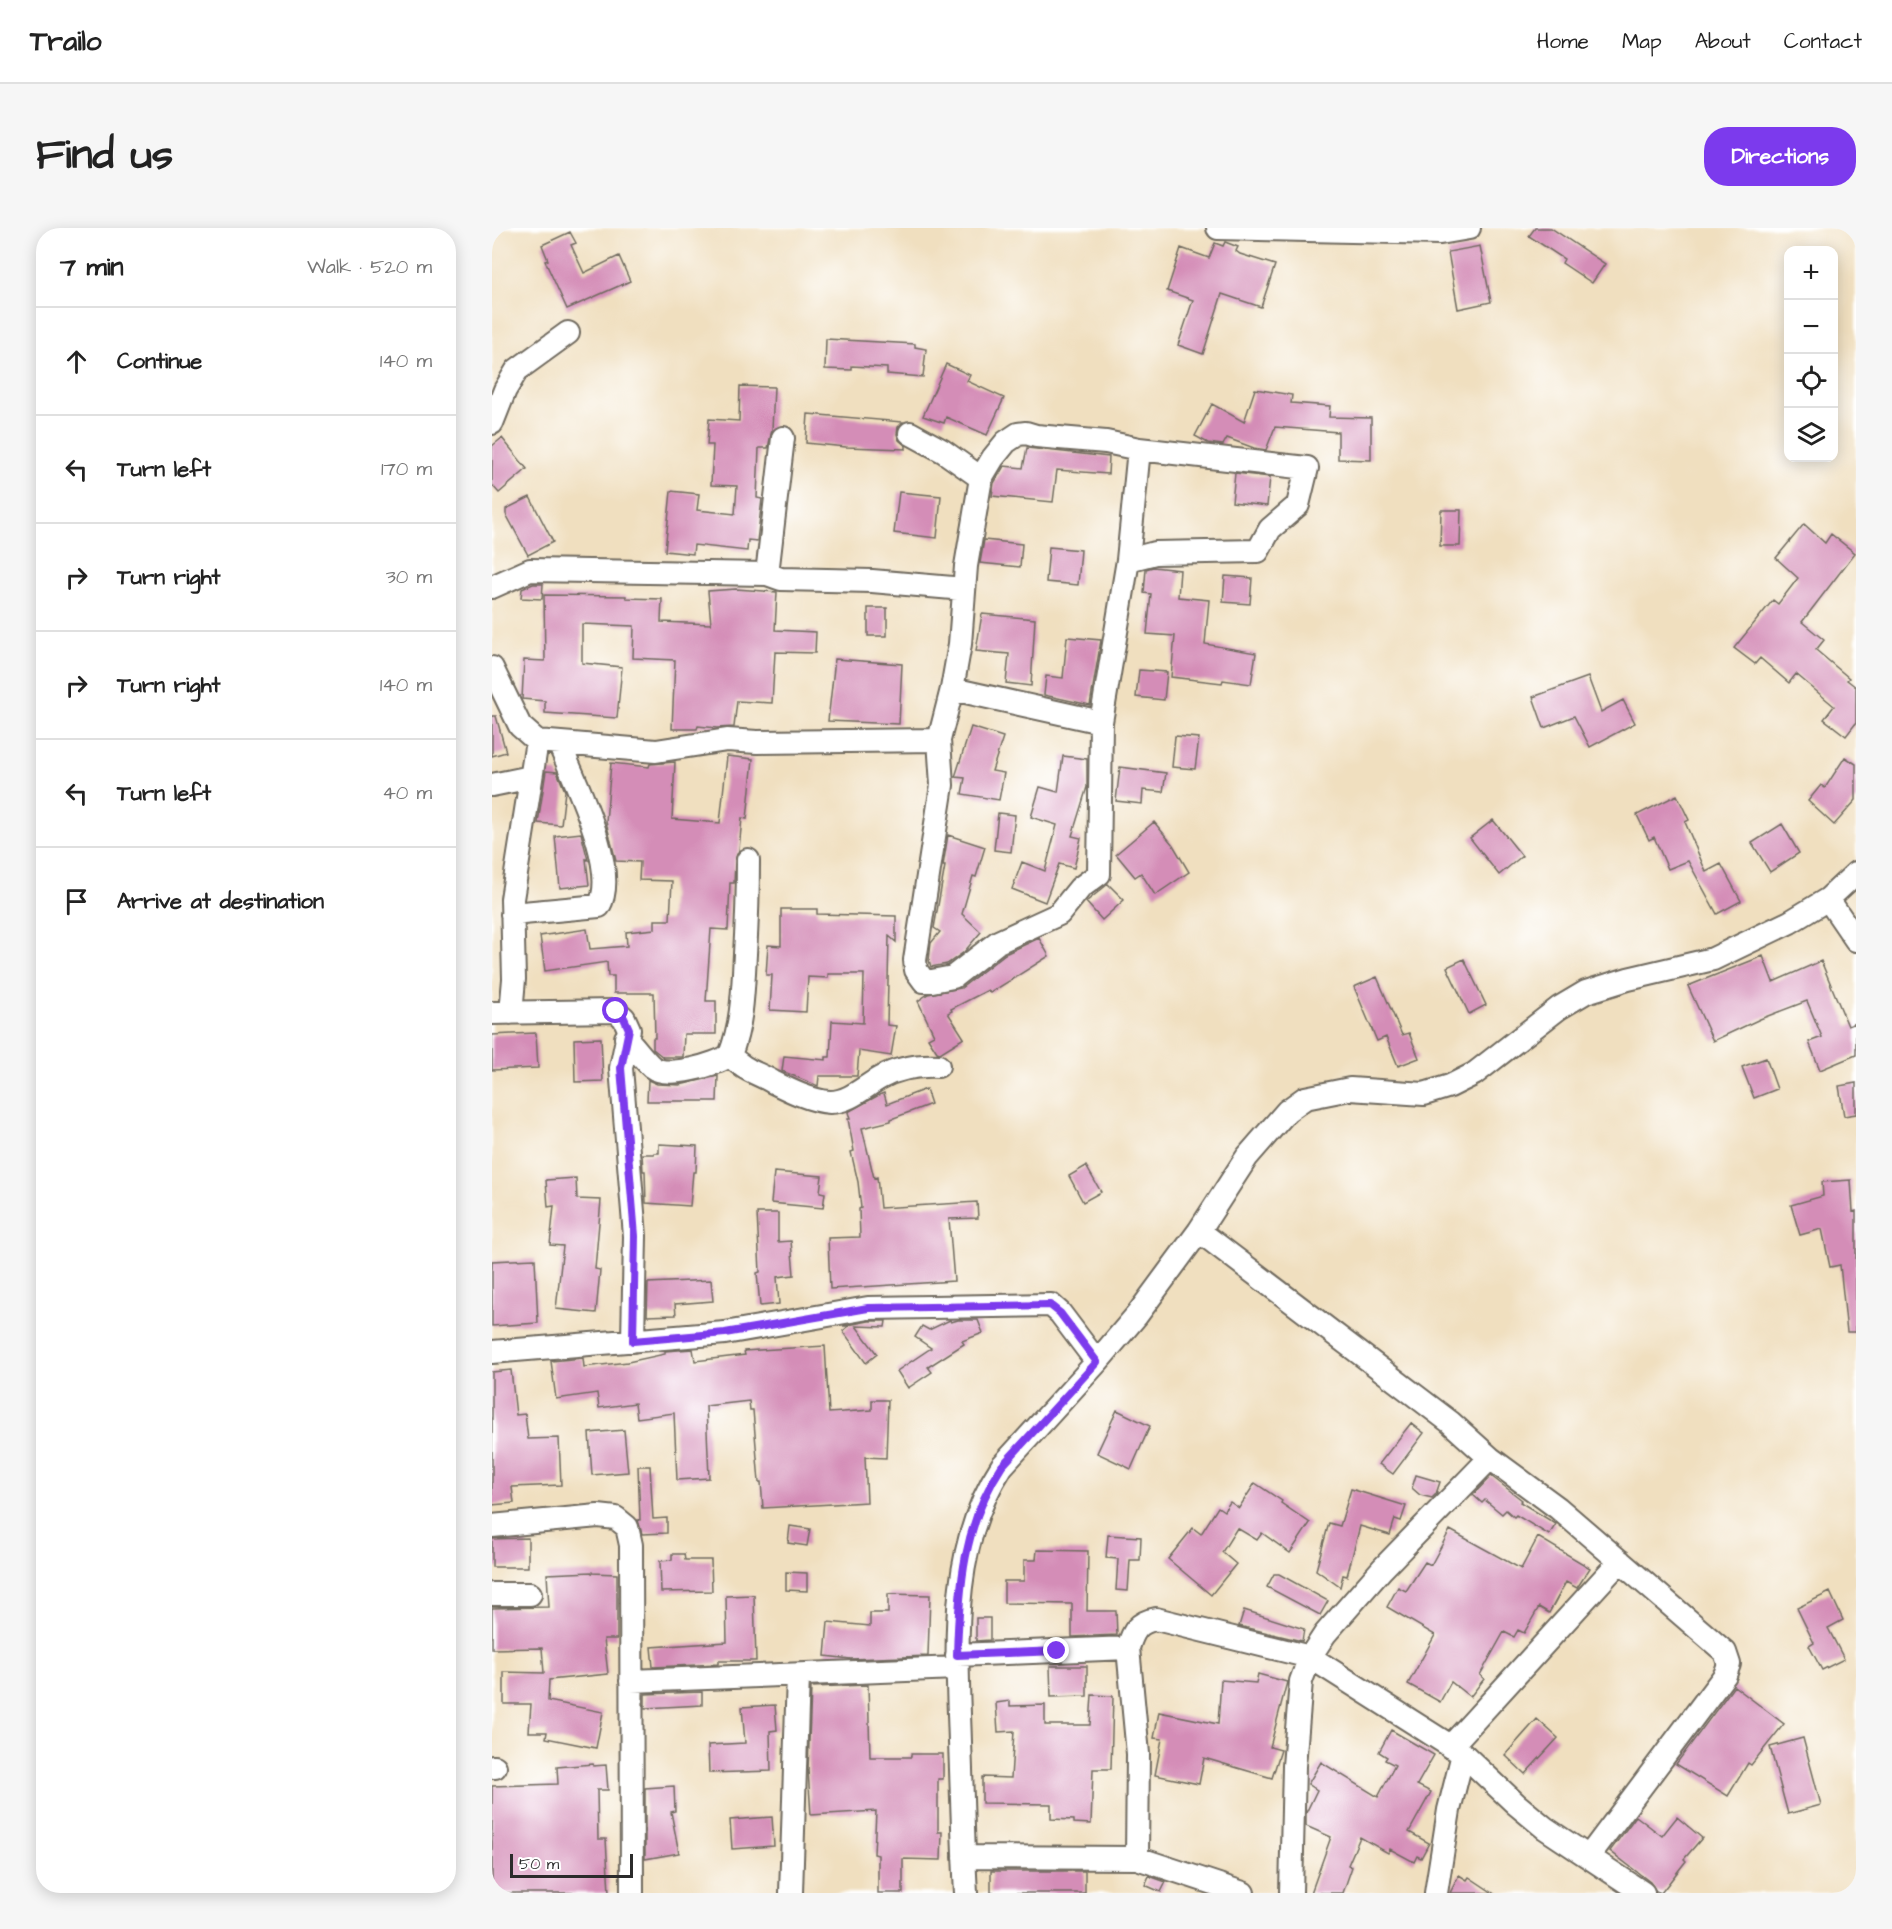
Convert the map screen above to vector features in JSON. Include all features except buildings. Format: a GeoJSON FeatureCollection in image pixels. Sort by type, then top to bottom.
{"type":"FeatureCollection","features":[{"type":"Feature","properties":{"kind":"street"},"geometry":{"type":"LineString","coordinates":[[1218,228],[1440,233],[1469,228]]}},
{"type":"Feature","properties":{"kind":"street"},"geometry":{"type":"LineString","coordinates":[[492,423],[505,390],[517,370],[568,333]]}},
{"type":"Feature","properties":{"kind":"street"},"geometry":{"type":"LineString","coordinates":[[910,433],[943,451],[981,478]]}},
{"type":"Feature","properties":{"kind":"street"},"geometry":{"type":"LineString","coordinates":[[1128,560],[1155,553],[1258,551],[1270,529],[1298,505],[1307,468],[1139,449],[1106,442],[1036,436],[1026,433],[1018,434],[1006,442],[993,458],[981,478],[964,589],[960,644],[952,690],[939,740],[942,785],[915,960],[916,970],[924,981],[952,977],[998,942],[1059,914],[1080,888],[1099,874],[1101,722],[1128,560],[1139,449]]}},
{"type":"Feature","properties":{"kind":"street"},"geometry":{"type":"LineString","coordinates":[[767,574],[783,438]]}},
{"type":"Feature","properties":{"kind":"street"},"geometry":{"type":"LineString","coordinates":[[492,587],[530,570],[767,574],[781,579],[872,581],[964,589]]}},
{"type":"Feature","properties":{"kind":"street"},"geometry":{"type":"LineString","coordinates":[[492,668],[520,726],[548,742],[656,752],[727,740],[757,742],[939,740]]}},
{"type":"Feature","properties":{"kind":"street"},"geometry":{"type":"LineString","coordinates":[[952,690],[1101,722]]}},
{"type":"Feature","properties":{"kind":"street"},"geometry":{"type":"LineString","coordinates":[[548,742],[531,777],[512,899],[514,979],[502,1013],[616,1011],[624,1018],[629,1029],[621,1068],[635,1236],[633,1341]]}},
{"type":"Feature","properties":{"kind":"street"},"geometry":{"type":"LineString","coordinates":[[512,915],[598,906],[603,900],[604,888],[598,840],[548,742]]}},
{"type":"Feature","properties":{"kind":"street"},"geometry":{"type":"LineString","coordinates":[[492,785],[531,777]]}},
{"type":"Feature","properties":{"kind":"street"},"geometry":{"type":"LineString","coordinates":[[626,1038],[653,1067],[661,1071],[697,1069],[722,1061],[730,1055],[736,1042],[741,1014],[748,901],[748,860]]}},
{"type":"Feature","properties":{"kind":"street"},"geometry":{"type":"LineString","coordinates":[[966,1893],[957,1662],[963,1563],[977,1516],[992,1481],[1002,1466],[1137,1315],[1199,1231],[1247,1157],[1287,1111],[1305,1098],[1350,1089],[1424,1094],[1450,1086],[1474,1074],[1559,1008],[1586,992],[1628,979],[1713,959],[1768,934],[1828,899],[1856,873]]}},
{"type":"Feature","properties":{"kind":"street"},"geometry":{"type":"LineString","coordinates":[[1828,899],[1856,940]]}},
{"type":"Feature","properties":{"kind":"street"},"geometry":{"type":"LineString","coordinates":[[730,1055],[741,1067],[784,1088],[830,1102],[843,1100],[899,1069],[919,1065],[938,1066]]}},
{"type":"Feature","properties":{"kind":"street"},"geometry":{"type":"LineString","coordinates":[[1199,1231],[1450,1422],[1490,1458],[1558,1508],[1725,1652],[1729,1664],[1725,1675],[1588,1856]]}},
{"type":"Feature","properties":{"kind":"street"},"geometry":{"type":"LineString","coordinates":[[492,1352],[725,1333],[868,1308],[1050,1305],[1060,1313],[1097,1362]]}},
{"type":"Feature","properties":{"kind":"street"},"geometry":{"type":"LineString","coordinates":[[1291,1893],[1294,1766],[1301,1681],[1310,1658],[1324,1634],[1382,1569],[1490,1458]]}},
{"type":"Feature","properties":{"kind":"street"},"geometry":{"type":"LineString","coordinates":[[492,1526],[598,1516],[616,1518],[627,1527],[631,1545],[632,1893]]}},
{"type":"Feature","properties":{"kind":"street"},"geometry":{"type":"LineString","coordinates":[[1436,1893],[1456,1751],[1620,1561]]}},
{"type":"Feature","properties":{"kind":"street"},"geometry":{"type":"LineString","coordinates":[[492,1594],[530,1594]]}},
{"type":"Feature","properties":{"kind":"street"},"geometry":{"type":"LineString","coordinates":[[1137,1858],[1138,1754],[1128,1648],[1133,1631],[1144,1621],[1156,1619],[1310,1658],[1456,1751],[1545,1828],[1643,1893]]}},
{"type":"Feature","properties":{"kind":"street"},"geometry":{"type":"LineString","coordinates":[[631,1681],[798,1676],[1128,1648]]}},
{"type":"Feature","properties":{"kind":"street"},"geometry":{"type":"LineString","coordinates":[[791,1893],[798,1676]]}},
{"type":"Feature","properties":{"kind":"street"},"geometry":{"type":"LineString","coordinates":[[964,1857],[1137,1858],[1243,1893]]}},
{"type":"Feature","properties":{"kind":"route"},"geometry":{"type":"LineString","coordinates":[[616,1011],[624,1018],[629,1029],[621,1068],[635,1236],[636,1283],[633,1341],[725,1333],[868,1308],[1050,1305],[1060,1313],[1097,1362],[1067,1392],[1002,1466],[992,1481],[977,1516],[963,1563],[957,1655],[1057,1651]]}}]}
